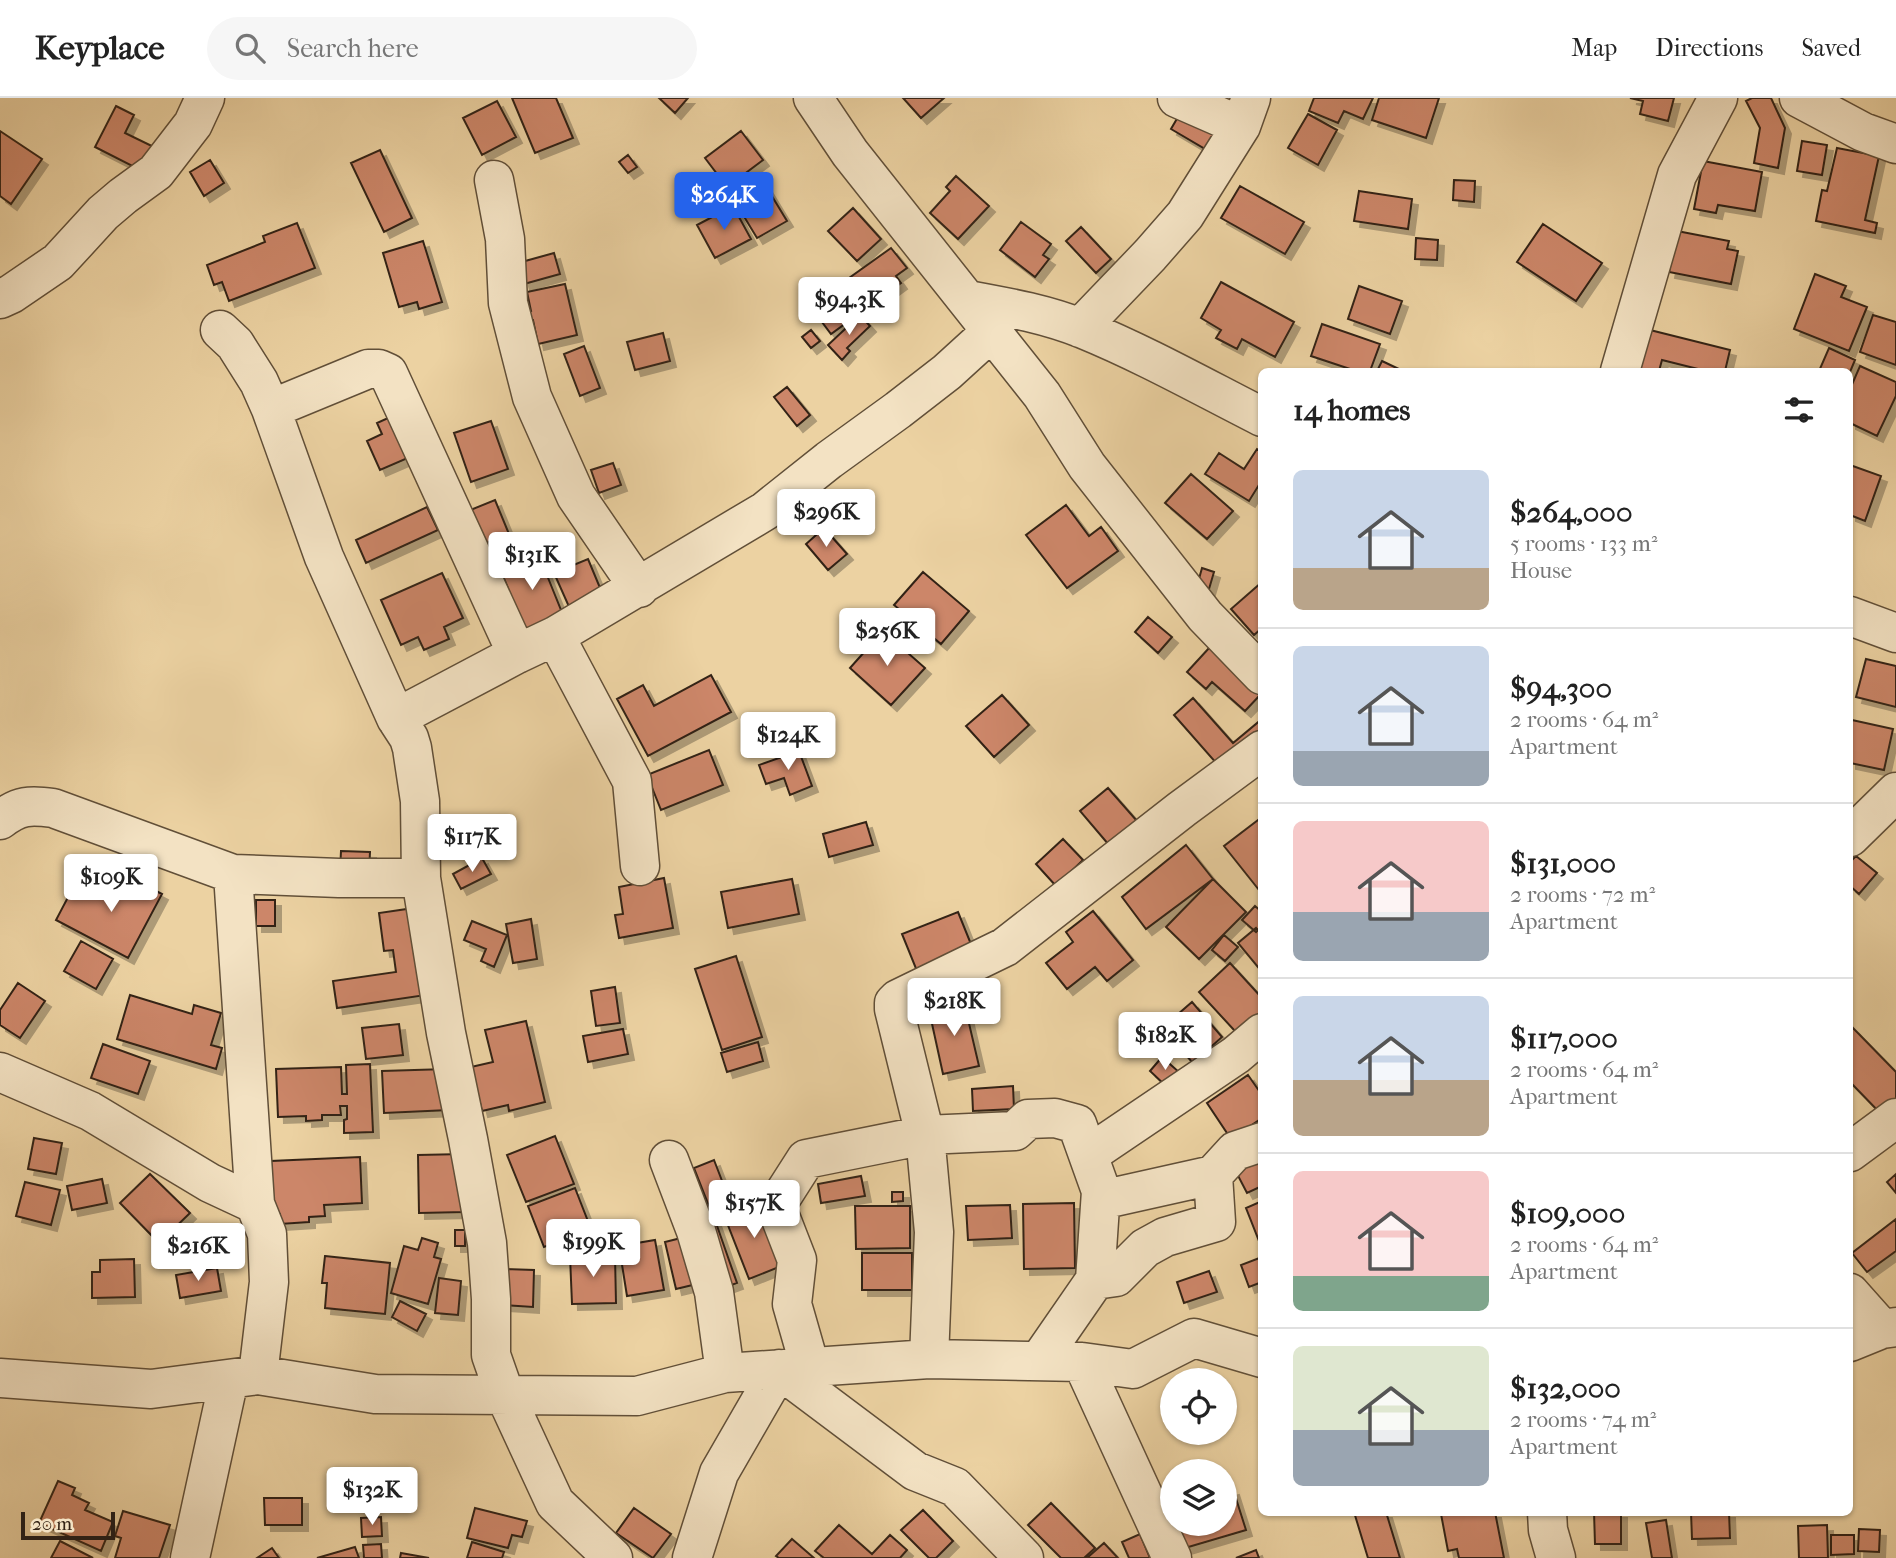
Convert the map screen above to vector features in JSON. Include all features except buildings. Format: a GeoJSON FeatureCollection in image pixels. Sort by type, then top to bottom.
{"type":"FeatureCollection","features":[{"type":"Feature","properties":{"kind":"street"},"geometry":{"type":"LineString","coordinates":[[0,299],[58,262],[103,213],[156,172],[193,124],[205,98]]}},
{"type":"Feature","properties":{"kind":"street"},"geometry":{"type":"LineString","coordinates":[[813,98],[850,153],[1042,395],[1087,466],[1205,616],[1258,671]]}},
{"type":"Feature","properties":{"kind":"street"},"geometry":{"type":"LineString","coordinates":[[1080,328],[1150,256],[1185,215],[1246,112],[1177,98]]}},
{"type":"Feature","properties":{"kind":"street"},"geometry":{"type":"LineString","coordinates":[[1621,368],[1677,176],[1718,98]]}},
{"type":"Feature","properties":{"kind":"street"},"geometry":{"type":"LineString","coordinates":[[1799,98],[1863,132],[1896,144]]}},
{"type":"Feature","properties":{"kind":"street"},"geometry":{"type":"LineString","coordinates":[[494,180],[505,239],[508,303],[532,397],[576,496],[639,588]]}},
{"type":"Feature","properties":{"kind":"street"},"geometry":{"type":"LineString","coordinates":[[968,300],[1017,309],[1080,328],[1143,356],[1258,415]]}},
{"type":"Feature","properties":{"kind":"street"},"geometry":{"type":"LineString","coordinates":[[220,330],[234,344],[259,382],[324,556],[396,718],[409,738],[420,801],[421,878],[446,1032],[487,1243],[491,1355],[505,1395],[555,1503],[613,1558]]}},
{"type":"Feature","properties":{"kind":"street"},"geometry":{"type":"LineString","coordinates":[[396,718],[555,636],[765,511],[947,372],[992,331]]}},
{"type":"Feature","properties":{"kind":"street"},"geometry":{"type":"LineString","coordinates":[[271,409],[368,369],[379,369],[388,373],[517,654]]}},
{"type":"Feature","properties":{"kind":"street"},"geometry":{"type":"LineString","coordinates":[[1853,617],[1896,633]]}},
{"type":"Feature","properties":{"kind":"street"},"geometry":{"type":"LineString","coordinates":[[555,636],[632,781],[640,866]]}},
{"type":"Feature","properties":{"kind":"street"},"geometry":{"type":"LineString","coordinates":[[929,1359],[934,1232],[925,1135],[894,1003],[1005,947],[1258,753]]}},
{"type":"Feature","properties":{"kind":"street"},"geometry":{"type":"LineString","coordinates":[[1853,834],[1896,792]]}},
{"type":"Feature","properties":{"kind":"street"},"geometry":{"type":"LineString","coordinates":[[0,820],[13,810],[32,806],[53,808],[233,874],[421,878]]}},
{"type":"Feature","properties":{"kind":"street"},"geometry":{"type":"LineString","coordinates":[[190,1558],[269,1282],[267,1234],[255,1204],[233,874]]}},
{"type":"Feature","properties":{"kind":"street"},"geometry":{"type":"LineString","coordinates":[[1088,1154],[1236,1055],[1258,1036]]}},
{"type":"Feature","properties":{"kind":"street"},"geometry":{"type":"LineString","coordinates":[[0,1072],[90,1111],[210,1183],[255,1204]]}},
{"type":"Feature","properties":{"kind":"street"},"geometry":{"type":"LineString","coordinates":[[692,1558],[719,1473],[795,1368],[792,1304],[797,1260],[776,1206],[806,1159],[925,1135],[1015,1131],[1028,1119],[1055,1118],[1077,1124],[1101,1191],[1096,1280],[1039,1361]]}},
{"type":"Feature","properties":{"kind":"street"},"geometry":{"type":"LineString","coordinates":[[1853,1150],[1896,1118]]}},
{"type":"Feature","properties":{"kind":"street"},"geometry":{"type":"LineString","coordinates":[[1101,1200],[1213,1175],[1234,1151],[1258,1143]]}},
{"type":"Feature","properties":{"kind":"street"},"geometry":{"type":"LineString","coordinates":[[669,1160],[696,1231],[714,1292],[725,1373]]}},
{"type":"Feature","properties":{"kind":"street"},"geometry":{"type":"LineString","coordinates":[[1096,1280],[1116,1277],[1145,1248],[1166,1237],[1216,1222],[1213,1175]]}},
{"type":"Feature","properties":{"kind":"street"},"geometry":{"type":"LineString","coordinates":[[1853,1298],[1876,1333]]}},
{"type":"Feature","properties":{"kind":"street"},"geometry":{"type":"LineString","coordinates":[[0,1378],[151,1389],[243,1377],[374,1394],[637,1396],[725,1373],[929,1359],[1082,1362],[1133,1369],[1194,1338],[1258,1357]]}},
{"type":"Feature","properties":{"kind":"street"},"geometry":{"type":"LineString","coordinates":[[1082,1362],[1172,1558]]}},
{"type":"Feature","properties":{"kind":"street"},"geometry":{"type":"LineString","coordinates":[[795,1368],[915,1471],[956,1487],[1024,1558]]}},
{"type":"Feature","properties":{"kind":"street"},"geometry":{"type":"LineString","coordinates":[[1548,1516],[1548,1530],[1556,1558]]}}]}
